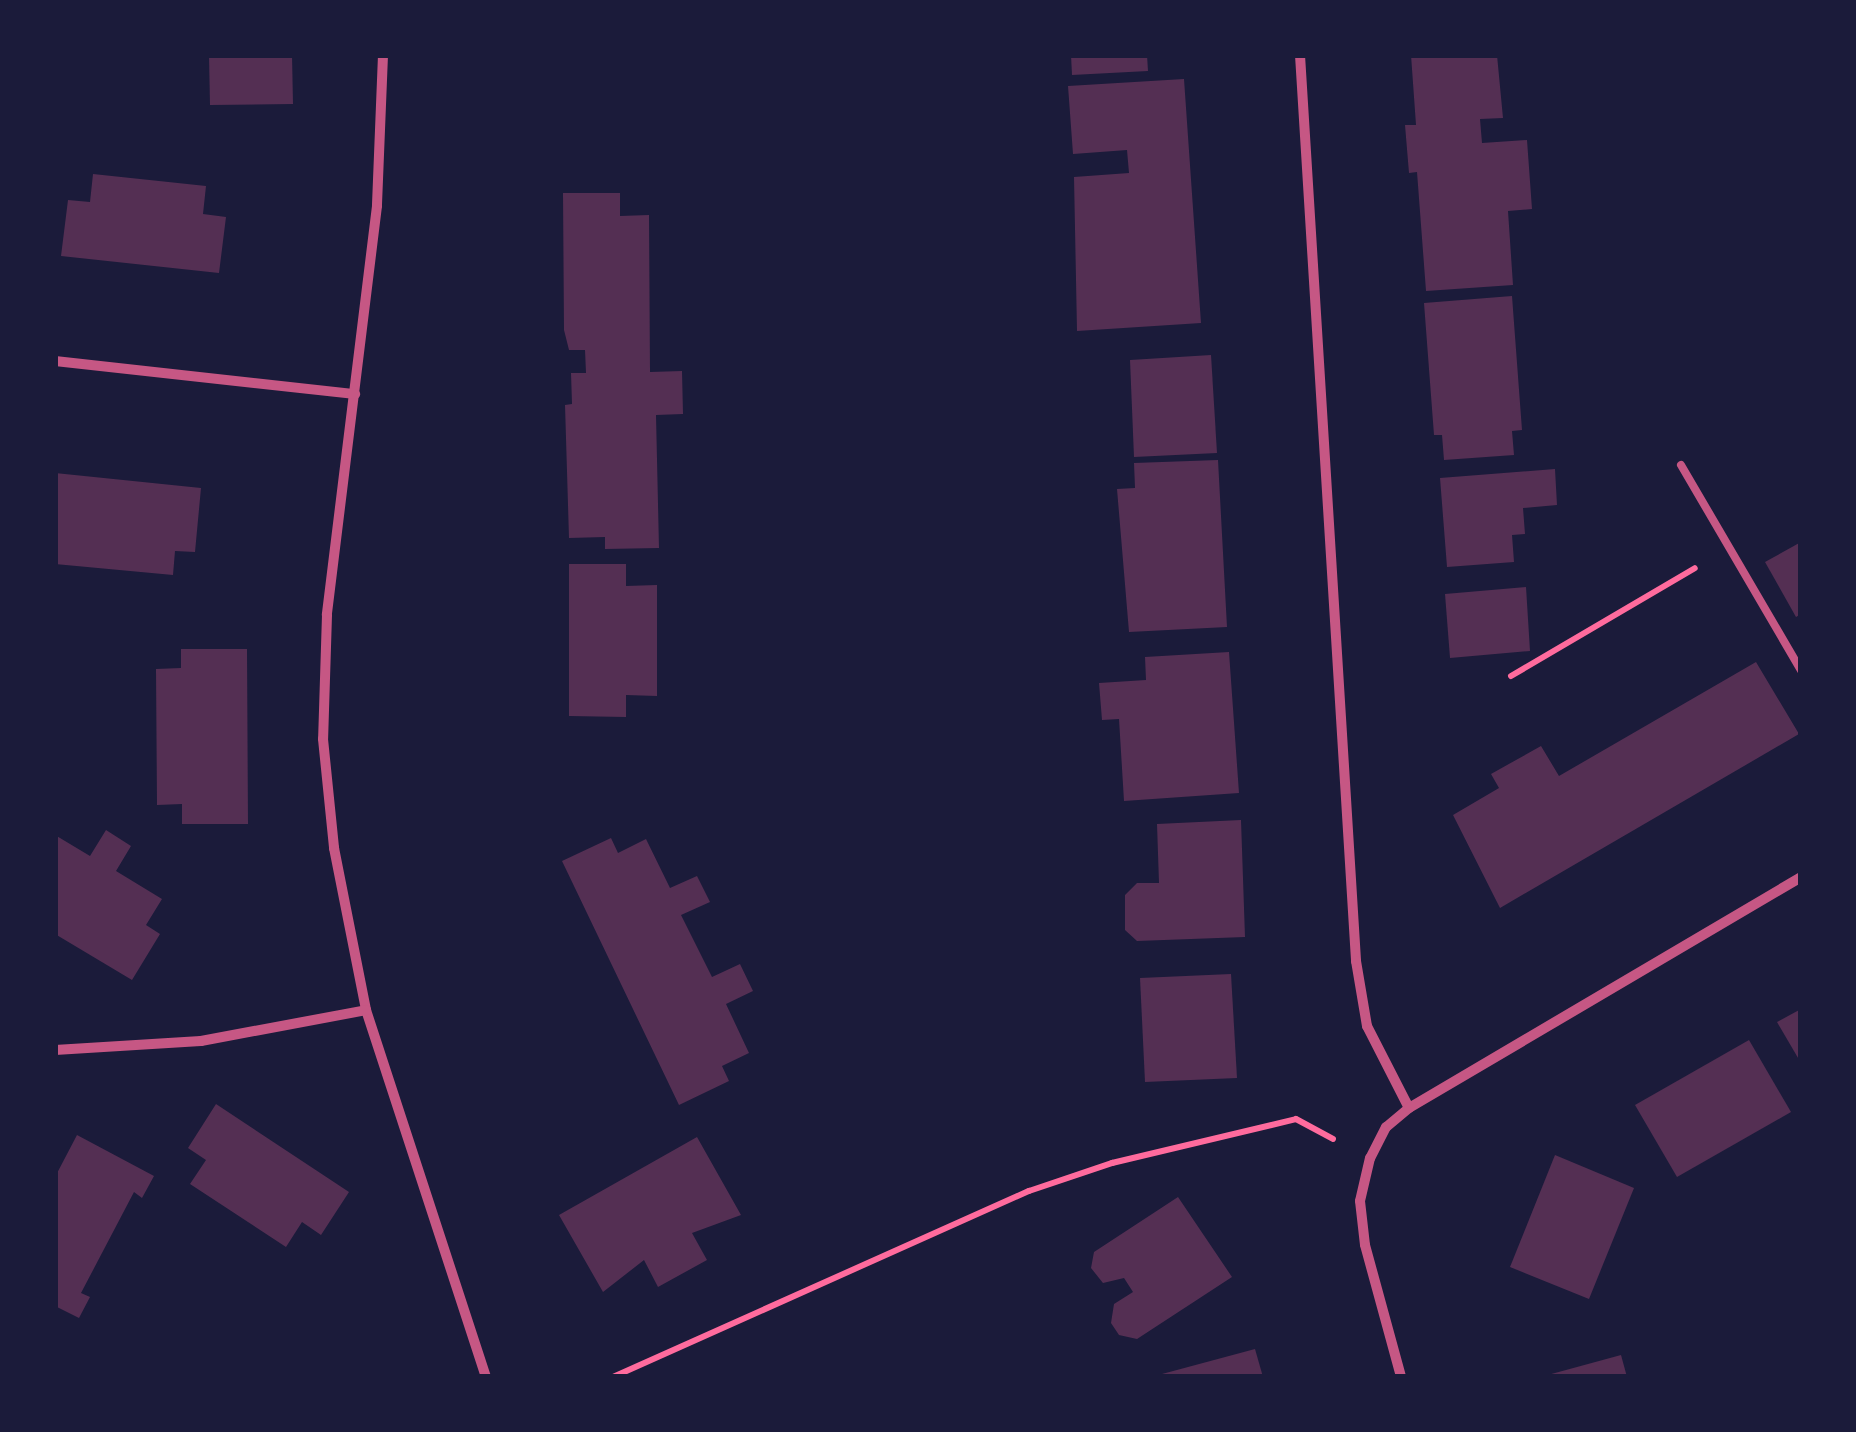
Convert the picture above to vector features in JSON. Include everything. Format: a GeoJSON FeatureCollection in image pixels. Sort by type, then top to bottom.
{"type":"FeatureCollection","features":[{"type":"Feature","properties":{"kind":"street"},"geometry":{"type":"LineString","coordinates":[[383,55],[377,206],[326,615],[323,739],[334,848],[366,1010],[486,1377]]}},
{"type":"Feature","properties":{"kind":"street"},"geometry":{"type":"LineString","coordinates":[[1300,55],[1356,961],[1367,1026],[1409,1108]]}},
{"type":"Feature","properties":{"kind":"street"},"geometry":{"type":"LineString","coordinates":[[55,361],[355,394]]}},
{"type":"Feature","properties":{"kind":"street"},"geometry":{"type":"LineString","coordinates":[[1401,1377],[1364,1244],[1360,1201],[1370,1158],[1386,1127],[1409,1108],[1801,877]]}},
{"type":"Feature","properties":{"kind":"street"},"geometry":{"type":"LineString","coordinates":[[55,1050],[200,1041],[366,1010]]}},
{"type":"Feature","properties":{"kind":"lane"},"geometry":{"type":"LineString","coordinates":[[1681,465],[1801,670]]}},
{"type":"Feature","properties":{"kind":"path"},"geometry":{"type":"LineString","coordinates":[[1511,676],[1729,548]]}},
{"type":"Feature","properties":{"kind":"path"},"geometry":{"type":"LineString","coordinates":[[613,1377],[1029,1191],[1112,1164],[1296,1120],[1370,1158]]}},
{"type":"Feature","properties":{"kind":"building"},"geometry":{"type":"Polygon","coordinates":[[[209,55],[292,55],[293,104],[210,105],[209,55]]]}},
{"type":"Feature","properties":{"kind":"building"},"geometry":{"type":"Polygon","coordinates":[[[1071,55],[1147,55],[1148,71],[1072,75],[1071,55]]]}},
{"type":"Feature","properties":{"kind":"building"},"geometry":{"type":"Polygon","coordinates":[[[1411,55],[1497,55],[1503,118],[1480,119],[1482,143],[1527,140],[1532,209],[1508,211],[1513,285],[1426,291],[1417,172],[1409,173],[1405,125],[1416,125],[1411,55]]]}},
{"type":"Feature","properties":{"kind":"building"},"geometry":{"type":"Polygon","coordinates":[[[1184,79],[1201,323],[1077,331],[1074,177],[1129,173],[1127,150],[1073,154],[1068,86],[1184,79]]]}},
{"type":"Feature","properties":{"kind":"building"},"geometry":{"type":"Polygon","coordinates":[[[93,174],[206,186],[203,214],[226,217],[219,273],[61,256],[68,200],[90,202],[93,174]]]}},
{"type":"Feature","properties":{"kind":"building"},"geometry":{"type":"Polygon","coordinates":[[[563,193],[620,193],[620,216],[649,215],[650,372],[682,371],[683,414],[656,415],[659,548],[605,549],[605,537],[569,538],[565,405],[572,404],[571,373],[586,373],[585,350],[569,350],[564,330],[563,193]]]}},
{"type":"Feature","properties":{"kind":"building"},"geometry":{"type":"Polygon","coordinates":[[[1512,296],[1522,430],[1512,431],[1514,455],[1444,460],[1442,435],[1434,435],[1424,303],[1512,296]]]}},
{"type":"Feature","properties":{"kind":"building"},"geometry":{"type":"Polygon","coordinates":[[[1211,355],[1217,453],[1134,457],[1130,360],[1211,355]]]}},
{"type":"Feature","properties":{"kind":"building"},"geometry":{"type":"Polygon","coordinates":[[[1218,460],[1227,627],[1129,632],[1117,489],[1135,488],[1134,463],[1218,460]]]}},
{"type":"Feature","properties":{"kind":"building"},"geometry":{"type":"Polygon","coordinates":[[[1555,469],[1557,505],[1523,508],[1525,534],[1512,535],[1514,562],[1447,567],[1440,478],[1555,469]]]}},
{"type":"Feature","properties":{"kind":"building"},"geometry":{"type":"Polygon","coordinates":[[[55,473],[201,488],[195,552],[175,551],[173,575],[55,564],[55,473]]]}},
{"type":"Feature","properties":{"kind":"building"},"geometry":{"type":"Polygon","coordinates":[[[1801,542],[1801,614],[1796,617],[1765,562],[1801,542]]]}},
{"type":"Feature","properties":{"kind":"building"},"geometry":{"type":"Polygon","coordinates":[[[569,564],[626,564],[626,586],[657,585],[657,696],[626,695],[626,717],[569,716],[569,564]]]}},
{"type":"Feature","properties":{"kind":"building"},"geometry":{"type":"Polygon","coordinates":[[[1526,587],[1530,651],[1450,658],[1445,594],[1526,587]]]}},
{"type":"Feature","properties":{"kind":"building"},"geometry":{"type":"Polygon","coordinates":[[[181,649],[247,649],[248,824],[182,824],[182,804],[157,805],[156,669],[181,668],[181,649]]]}},
{"type":"Feature","properties":{"kind":"building"},"geometry":{"type":"Polygon","coordinates":[[[1229,652],[1239,793],[1124,801],[1119,719],[1102,720],[1099,683],[1146,680],[1145,657],[1229,652]]]}},
{"type":"Feature","properties":{"kind":"building"},"geometry":{"type":"Polygon","coordinates":[[[1756,662],[1799,734],[1500,908],[1453,815],[1499,788],[1491,774],[1541,746],[1559,776],[1756,662]]]}},
{"type":"Feature","properties":{"kind":"building"},"geometry":{"type":"Polygon","coordinates":[[[1241,820],[1245,937],[1137,941],[1125,930],[1125,895],[1137,883],[1159,883],[1157,824],[1241,820]]]}},
{"type":"Feature","properties":{"kind":"building"},"geometry":{"type":"Polygon","coordinates":[[[106,830],[131,846],[116,871],[162,899],[146,925],[160,934],[132,980],[55,934],[55,835],[90,856],[106,830]]]}},
{"type":"Feature","properties":{"kind":"building"},"geometry":{"type":"Polygon","coordinates":[[[611,838],[618,853],[646,839],[670,888],[697,876],[710,902],[681,915],[712,977],[740,964],[753,991],[726,1004],[749,1053],[722,1066],[729,1081],[679,1105],[562,861],[611,838]]]}},
{"type":"Feature","properties":{"kind":"building"},"geometry":{"type":"Polygon","coordinates":[[[1231,974],[1237,1078],[1145,1082],[1140,978],[1231,974]]]}},
{"type":"Feature","properties":{"kind":"building"},"geometry":{"type":"Polygon","coordinates":[[[1801,1009],[1801,1063],[1777,1022],[1801,1009]]]}},
{"type":"Feature","properties":{"kind":"building"},"geometry":{"type":"Polygon","coordinates":[[[1749,1040],[1791,1112],[1677,1177],[1635,1105],[1749,1040]]]}},
{"type":"Feature","properties":{"kind":"building"},"geometry":{"type":"Polygon","coordinates":[[[216,1104],[349,1192],[321,1235],[302,1222],[286,1247],[190,1184],[206,1160],[188,1148],[216,1104]]]}},
{"type":"Feature","properties":{"kind":"building"},"geometry":{"type":"Polygon","coordinates":[[[77,1135],[154,1176],[142,1198],[134,1192],[81,1293],[90,1297],[79,1318],[55,1306],[55,1177],[77,1135]]]}},
{"type":"Feature","properties":{"kind":"building"},"geometry":{"type":"Polygon","coordinates":[[[697,1137],[741,1215],[692,1233],[707,1260],[658,1287],[644,1260],[603,1292],[559,1215],[697,1137]]]}},
{"type":"Feature","properties":{"kind":"building"},"geometry":{"type":"Polygon","coordinates":[[[1555,1155],[1634,1188],[1589,1299],[1510,1267],[1555,1155]]]}},
{"type":"Feature","properties":{"kind":"building"},"geometry":{"type":"Polygon","coordinates":[[[1178,1197],[1232,1277],[1137,1339],[1119,1335],[1111,1323],[1114,1304],[1133,1292],[1124,1278],[1103,1283],[1091,1268],[1094,1252],[1178,1197]]]}},
{"type":"Feature","properties":{"kind":"building"},"geometry":{"type":"Polygon","coordinates":[[[1255,1349],[1263,1377],[1162,1374],[1255,1349]]]}},
{"type":"Feature","properties":{"kind":"building"},"geometry":{"type":"Polygon","coordinates":[[[1621,1355],[1627,1377],[1544,1377],[1544,1376],[1621,1355]]]}}]}
